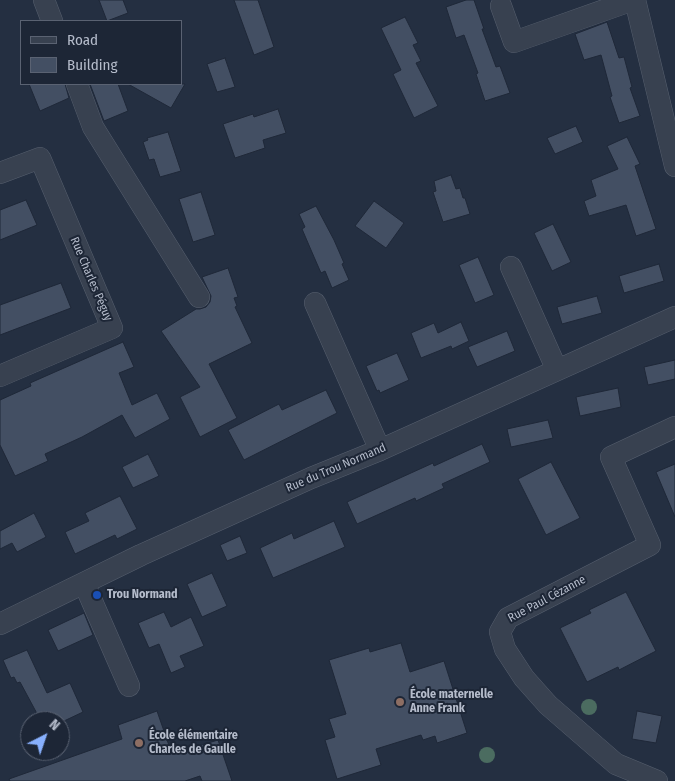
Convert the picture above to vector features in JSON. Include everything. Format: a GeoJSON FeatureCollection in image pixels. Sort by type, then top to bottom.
{"type":"FeatureCollection","features":[{"type":"Feature","properties":{"kind":"street"},"geometry":{"type":"LineString","coordinates":[[44,0],[52,20]]}},
{"type":"Feature","properties":{"kind":"street"},"geometry":{"type":"LineString","coordinates":[[502,6],[514,42],[634,0],[675,166]]}},
{"type":"Feature","properties":{"kind":"street"},"geometry":{"type":"LineString","coordinates":[[76,85],[93,127],[199,297]]}},
{"type":"Feature","properties":{"kind":"street","name":"Rue Charles Péguy"},"geometry":{"type":"LineString","coordinates":[[0,173],[40,158],[112,328],[0,376]]}},
{"type":"Feature","properties":{"kind":"street"},"geometry":{"type":"LineString","coordinates":[[511,267],[557,370]]}},
{"type":"Feature","properties":{"kind":"street"},"geometry":{"type":"LineString","coordinates":[[315,303],[380,450]]}},
{"type":"Feature","properties":{"kind":"street","name":"Rue du Trou Normand"},"geometry":{"type":"LineString","coordinates":[[0,624],[302,482],[380,450],[675,317]]}},
{"type":"Feature","properties":{"kind":"street","name":"Rue Paul Cézanne"},"geometry":{"type":"LineString","coordinates":[[675,427],[611,457],[650,545],[508,618],[500,632],[505,648],[524,678],[548,705],[616,764],[657,781],[675,778]]}},
{"type":"Feature","properties":{"kind":"street"},"geometry":{"type":"LineString","coordinates":[[84,583],[129,686]]}},
{"type":"Feature","properties":{"kind":"building"},"geometry":{"type":"Polygon","coordinates":[[[99,0],[123,0],[128,13],[107,20],[99,0]]]}},
{"type":"Feature","properties":{"kind":"building"},"geometry":{"type":"Polygon","coordinates":[[[234,0],[258,0],[274,47],[254,55],[234,0]]]}},
{"type":"Feature","properties":{"kind":"building"},"geometry":{"type":"Polygon","coordinates":[[[466,0],[474,0],[496,67],[500,66],[510,93],[485,101],[476,74],[478,73],[464,35],[456,38],[446,7],[466,0]]]}},
{"type":"Feature","properties":{"kind":"building"},"geometry":{"type":"Polygon","coordinates":[[[405,17],[418,43],[413,45],[421,61],[416,63],[438,106],[414,118],[393,74],[401,70],[381,28],[405,17]]]}},
{"type":"Feature","properties":{"kind":"building"},"geometry":{"type":"Polygon","coordinates":[[[607,22],[619,58],[624,57],[632,87],[630,88],[640,116],[619,123],[610,97],[612,96],[601,55],[584,60],[575,34],[607,22]]]}},
{"type":"Feature","properties":{"kind":"building"},"geometry":{"type":"Polygon","coordinates":[[[225,58],[235,87],[217,92],[207,64],[225,58]]]}},
{"type":"Feature","properties":{"kind":"building"},"geometry":{"type":"Polygon","coordinates":[[[185,84],[171,108],[130,85],[185,84]]]}},
{"type":"Feature","properties":{"kind":"building"},"geometry":{"type":"Polygon","coordinates":[[[29,85],[65,85],[69,98],[40,111],[29,85]]]}},
{"type":"Feature","properties":{"kind":"building"},"geometry":{"type":"Polygon","coordinates":[[[90,85],[118,85],[128,111],[104,121],[90,85]]]}},
{"type":"Feature","properties":{"kind":"building"},"geometry":{"type":"Polygon","coordinates":[[[278,109],[286,133],[263,140],[265,148],[235,158],[223,124],[253,114],[254,117],[278,109]]]}},
{"type":"Feature","properties":{"kind":"building"},"geometry":{"type":"Polygon","coordinates":[[[576,126],[583,142],[555,154],[547,138],[576,126]]]}},
{"type":"Feature","properties":{"kind":"building"},"geometry":{"type":"Polygon","coordinates":[[[168,132],[181,171],[160,177],[154,159],[149,160],[143,142],[148,140],[147,138],[168,132]]]}},
{"type":"Feature","properties":{"kind":"building"},"geometry":{"type":"Polygon","coordinates":[[[627,137],[640,164],[635,166],[656,229],[636,236],[626,205],[589,216],[584,201],[596,196],[591,180],[618,169],[607,146],[627,137]]]}},
{"type":"Feature","properties":{"kind":"building"},"geometry":{"type":"Polygon","coordinates":[[[451,175],[456,189],[460,188],[463,198],[465,198],[470,214],[443,222],[433,192],[436,191],[434,181],[451,175]]]}},
{"type":"Feature","properties":{"kind":"building"},"geometry":{"type":"Polygon","coordinates":[[[201,192],[215,235],[193,242],[179,199],[201,192]]]}},
{"type":"Feature","properties":{"kind":"building"},"geometry":{"type":"Polygon","coordinates":[[[26,200],[37,225],[0,240],[0,210],[26,200]]]}},
{"type":"Feature","properties":{"kind":"building"},"geometry":{"type":"Polygon","coordinates":[[[374,201],[404,223],[386,248],[355,226],[374,201]]]}},
{"type":"Feature","properties":{"kind":"building"},"geometry":{"type":"Polygon","coordinates":[[[316,206],[334,240],[349,280],[332,288],[325,271],[321,273],[302,229],[305,227],[299,214],[316,206]]]}},
{"type":"Feature","properties":{"kind":"building"},"geometry":{"type":"Polygon","coordinates":[[[553,224],[571,262],[552,271],[534,233],[553,224]]]}},
{"type":"Feature","properties":{"kind":"building"},"geometry":{"type":"Polygon","coordinates":[[[478,257],[494,295],[475,303],[459,265],[478,257]]]}},
{"type":"Feature","properties":{"kind":"building"},"geometry":{"type":"Polygon","coordinates":[[[659,264],[664,281],[624,293],[619,276],[659,264]]]}},
{"type":"Feature","properties":{"kind":"building"},"geometry":{"type":"Polygon","coordinates":[[[228,268],[238,297],[234,298],[237,306],[235,307],[252,343],[209,364],[237,418],[200,437],[180,397],[200,387],[161,331],[196,309],[206,307],[210,302],[211,296],[202,277],[228,268]]]}},
{"type":"Feature","properties":{"kind":"building"},"geometry":{"type":"Polygon","coordinates":[[[61,283],[71,308],[0,335],[0,305],[61,283]]]}},
{"type":"Feature","properties":{"kind":"building"},"geometry":{"type":"Polygon","coordinates":[[[597,296],[602,313],[562,324],[557,307],[597,296]]]}},
{"type":"Feature","properties":{"kind":"building"},"geometry":{"type":"Polygon","coordinates":[[[461,322],[469,341],[452,349],[451,346],[421,358],[411,333],[434,323],[438,333],[461,322]]]}},
{"type":"Feature","properties":{"kind":"building"},"geometry":{"type":"Polygon","coordinates":[[[507,331],[515,351],[477,367],[468,347],[507,331]]]}},
{"type":"Feature","properties":{"kind":"building"},"geometry":{"type":"Polygon","coordinates":[[[123,342],[134,367],[119,373],[132,405],[157,393],[170,419],[135,438],[122,415],[82,437],[45,454],[48,461],[15,476],[0,445],[0,400],[31,386],[30,383],[123,342]]]}},
{"type":"Feature","properties":{"kind":"building"},"geometry":{"type":"Polygon","coordinates":[[[397,353],[409,380],[380,393],[379,390],[377,391],[366,366],[397,353]]]}},
{"type":"Feature","properties":{"kind":"building"},"geometry":{"type":"Polygon","coordinates":[[[675,360],[675,379],[648,385],[644,367],[675,360]]]}},
{"type":"Feature","properties":{"kind":"building"},"geometry":{"type":"Polygon","coordinates":[[[618,388],[621,407],[580,416],[576,397],[618,388]]]}},
{"type":"Feature","properties":{"kind":"building"},"geometry":{"type":"Polygon","coordinates":[[[326,390],[337,413],[244,460],[228,430],[279,404],[282,410],[326,390]]]}},
{"type":"Feature","properties":{"kind":"building"},"geometry":{"type":"Polygon","coordinates":[[[548,420],[553,438],[511,447],[507,429],[548,420]]]}},
{"type":"Feature","properties":{"kind":"building"},"geometry":{"type":"Polygon","coordinates":[[[482,444],[490,462],[442,484],[444,488],[416,501],[415,498],[357,524],[347,502],[433,463],[434,466],[482,444]]]}},
{"type":"Feature","properties":{"kind":"building"},"geometry":{"type":"Polygon","coordinates":[[[148,454],[159,476],[133,488],[122,467],[148,454]]]}},
{"type":"Feature","properties":{"kind":"building"},"geometry":{"type":"Polygon","coordinates":[[[551,462],[580,518],[546,535],[518,479],[551,462]]]}},
{"type":"Feature","properties":{"kind":"building"},"geometry":{"type":"Polygon","coordinates":[[[675,464],[675,517],[656,472],[675,464]]]}},
{"type":"Feature","properties":{"kind":"building"},"geometry":{"type":"Polygon","coordinates":[[[120,496],[137,529],[117,539],[115,535],[75,554],[65,532],[89,521],[85,513],[120,496]]]}},
{"type":"Feature","properties":{"kind":"building"},"geometry":{"type":"Polygon","coordinates":[[[34,513],[46,537],[17,552],[12,543],[0,549],[0,531],[34,513]]]}},
{"type":"Feature","properties":{"kind":"building"},"geometry":{"type":"Polygon","coordinates":[[[334,521],[345,547],[273,578],[260,548],[292,533],[294,539],[334,521]]]}},
{"type":"Feature","properties":{"kind":"building"},"geometry":{"type":"Polygon","coordinates":[[[240,536],[247,553],[227,561],[220,545],[240,536]]]}},
{"type":"Feature","properties":{"kind":"building"},"geometry":{"type":"Polygon","coordinates":[[[212,573],[227,606],[202,617],[187,584],[212,573]]]}},
{"type":"Feature","properties":{"kind":"building"},"geometry":{"type":"Polygon","coordinates":[[[626,592],[656,651],[619,670],[618,667],[587,682],[560,628],[591,613],[589,610],[626,592]]]}},
{"type":"Feature","properties":{"kind":"building"},"geometry":{"type":"Polygon","coordinates":[[[164,612],[171,627],[191,617],[204,646],[180,656],[185,667],[171,673],[159,644],[149,648],[138,623],[164,612]]]}},
{"type":"Feature","properties":{"kind":"building"},"geometry":{"type":"Polygon","coordinates":[[[84,613],[93,635],[58,651],[48,630],[84,613]]]}},
{"type":"Feature","properties":{"kind":"building","name":"École maternelle Anne Frank"},"geometry":{"type":"Polygon","coordinates":[[[401,643],[410,672],[444,661],[467,733],[437,743],[435,736],[423,740],[421,735],[376,749],[381,765],[337,779],[325,740],[335,737],[329,719],[346,714],[329,660],[369,648],[370,652],[401,643]]]}},
{"type":"Feature","properties":{"kind":"building"},"geometry":{"type":"Polygon","coordinates":[[[27,650],[47,693],[70,683],[83,712],[70,718],[70,711],[36,711],[20,682],[17,683],[14,677],[11,678],[3,660],[27,650]]]}},
{"type":"Feature","properties":{"kind":"building","name":"École élémentaire Charles de Gaulle"},"geometry":{"type":"Polygon","coordinates":[[[157,711],[172,754],[218,740],[232,781],[202,781],[200,776],[185,781],[10,781],[9,779],[60,761],[70,761],[70,757],[122,739],[118,725],[157,711]]]}},
{"type":"Feature","properties":{"kind":"building"},"geometry":{"type":"Polygon","coordinates":[[[637,711],[662,716],[656,743],[632,739],[637,711]]]}},
{"type":"Feature","properties":{"kind":"place","name":"Trou Normand"},"geometry":{"type":"Point","coordinates":[97,595]}},
{"type":"Feature","properties":{"kind":"place","name":"École maternelle Anne Frank"},"geometry":{"type":"Point","coordinates":[400,702]}},
{"type":"Feature","properties":{"kind":"place","name":"École élémentaire Charles de Gaulle"},"geometry":{"type":"Point","coordinates":[139,743]}}]}
